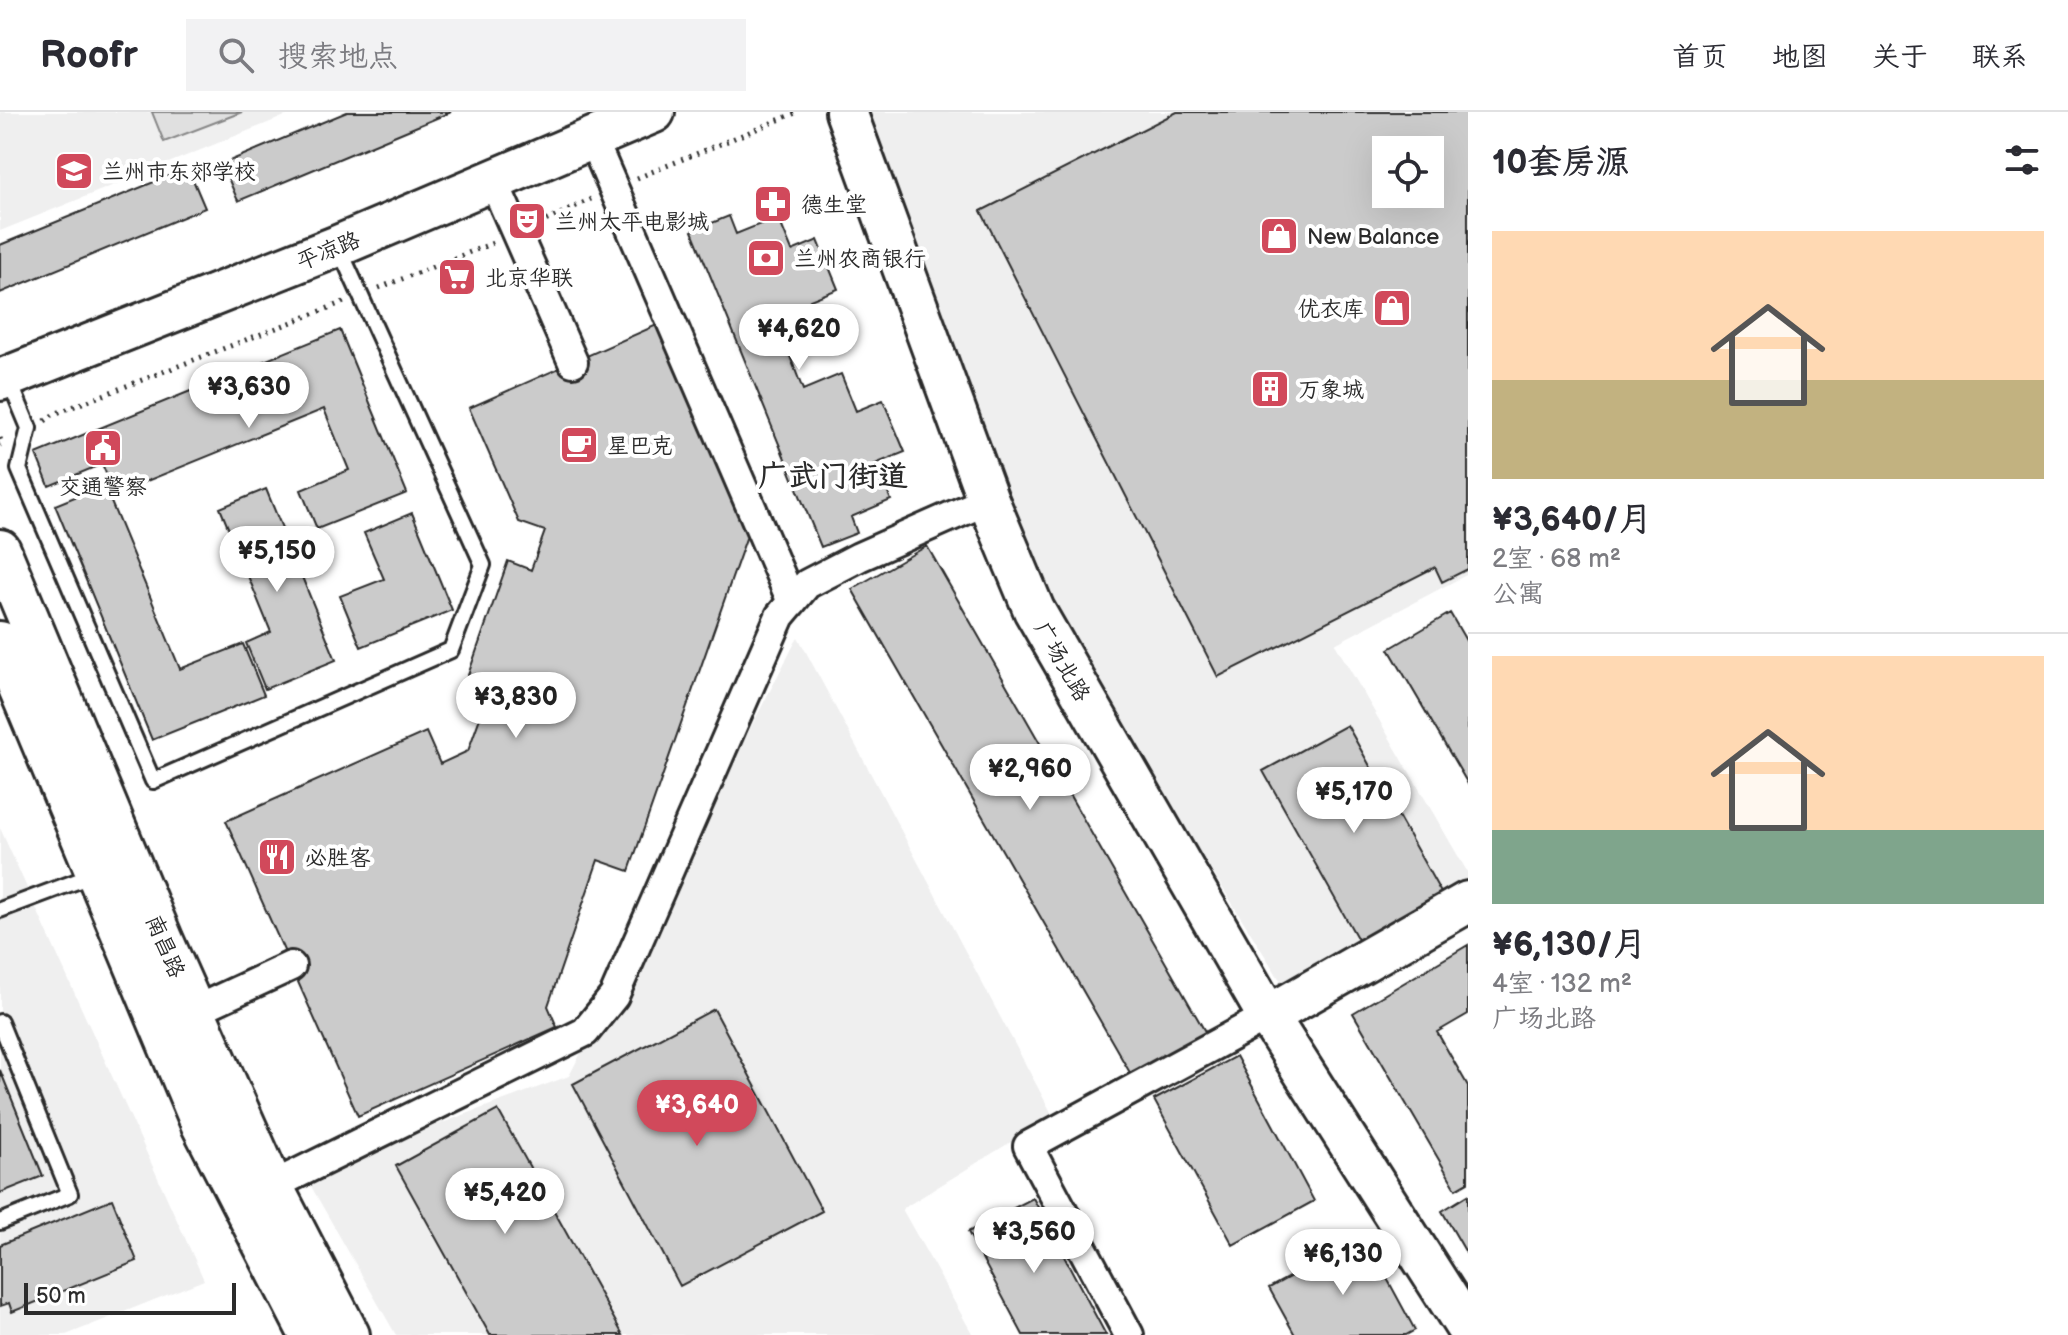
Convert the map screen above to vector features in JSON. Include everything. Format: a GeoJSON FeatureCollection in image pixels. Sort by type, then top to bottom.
{"type":"FeatureCollection","features":[{"type":"Feature","properties":{"kind":"main road","name":"平凉路"},"geometry":{"type":"LineString","coordinates":[[4,378],[338,246],[654,112]]}},
{"type":"Feature","properties":{"kind":"main road","name":"广场北路"},"geometry":{"type":"LineString","coordinates":[[846,112],[988,500],[1034,610],[1268,1016],[1468,1330]]}},
{"type":"Feature","properties":{"kind":"main road","name":"南昌路"},"geometry":{"type":"LineString","coordinates":[[0,550],[194,1011],[272,1186],[349,1335]]}},
{"type":"Feature","properties":{"kind":"main road","name":"南昌路"},"geometry":{"type":"LineString","coordinates":[[0,642],[202,1125],[310,1335]]}},
{"type":"Feature","properties":{"kind":"main road"},"geometry":{"type":"LineString","coordinates":[[1268,1016],[1468,902]]}},
{"type":"Feature","properties":{"kind":"street"},"geometry":{"type":"LineString","coordinates":[[592,138],[792,602]]}},
{"type":"Feature","properties":{"kind":"street"},"geometry":{"type":"LineString","coordinates":[[493,180],[573,362]]}},
{"type":"Feature","properties":{"kind":"street"},"geometry":{"type":"LineString","coordinates":[[272,1186],[585,1032],[614,996],[780,616],[807,584],[859,557],[988,500]]}},
{"type":"Feature","properties":{"kind":"street"},"geometry":{"type":"LineString","coordinates":[[194,1011],[291,966]]}},
{"type":"Feature","properties":{"kind":"street"},"geometry":{"type":"LineString","coordinates":[[1129,1335],[1028,1146],[1268,1016]]}},
{"type":"Feature","properties":{"kind":"lane"},"geometry":{"type":"LineString","coordinates":[[4,378],[29,428],[19,469],[153,781],[451,650],[483,565],[338,246]]}},
{"type":"Feature","properties":{"kind":"lane"},"geometry":{"type":"LineString","coordinates":[[0,910],[96,874]]}},
{"type":"Feature","properties":{"kind":"lane"},"geometry":{"type":"LineString","coordinates":[[0,1022],[70,1194],[0,1222]]}},
{"type":"Feature","properties":{"kind":"path"},"geometry":{"type":"LineString","coordinates":[[27,433],[54,414],[517,234],[613,188],[798,112]]}},
{"type":"Feature","properties":{"kind":"path"},"geometry":{"type":"LineString","coordinates":[[0,438],[0,445]]}},
{"type":"Feature","properties":{"kind":"shaded area","name":"兰州市东郊学校"},"geometry":{"type":"Polygon","coordinates":[[[0,112],[295,112],[0,231],[0,112]]]}},
{"type":"Feature","properties":{"kind":"shaded area"},"geometry":{"type":"Polygon","coordinates":[[[152,112],[242,112],[164,142],[152,112]]]}},
{"type":"Feature","properties":{"kind":"shaded area"},"geometry":{"type":"Polygon","coordinates":[[[869,112],[1468,112],[1468,574],[1335,644],[1468,873],[1468,894],[1290,996],[1045,604],[869,112]]]}},
{"type":"Feature","properties":{"kind":"shaded area"},"geometry":{"type":"Polygon","coordinates":[[[798,637],[1053,1116],[902,1209],[973,1335],[396,1335],[304,1174],[569,1076],[798,637]]]}},
{"type":"Feature","properties":{"kind":"shaded area"},"geometry":{"type":"Polygon","coordinates":[[[0,828],[204,1280],[66,1335],[0,1335],[0,828]]]}},
{"type":"Feature","properties":{"kind":"building"},"geometry":{"type":"Polygon","coordinates":[[[347,112],[451,112],[238,201],[222,164],[347,112]]]}},
{"type":"Feature","properties":{"kind":"building","name":"万象城"},"geometry":{"type":"Polygon","coordinates":[[[1177,112],[1468,112],[1468,569],[1442,582],[1435,567],[1218,677],[981,211],[1177,112]]]}},
{"type":"Feature","properties":{"kind":"building"},"geometry":{"type":"Polygon","coordinates":[[[188,168],[205,208],[0,293],[0,245],[188,168]]]}},
{"type":"Feature","properties":{"kind":"building"},"geometry":{"type":"Polygon","coordinates":[[[729,216],[736,234],[778,217],[792,251],[818,240],[838,289],[810,300],[825,336],[788,351],[803,390],[841,374],[856,411],[883,400],[905,452],[875,464],[891,500],[851,517],[857,533],[821,547],[692,231],[729,216]]]}},
{"type":"Feature","properties":{"kind":"building"},"geometry":{"type":"Polygon","coordinates":[[[659,324],[750,527],[629,871],[598,860],[548,1006],[557,1027],[358,1116],[226,821],[426,732],[440,764],[468,751],[491,687],[467,678],[508,561],[531,570],[545,531],[519,522],[469,408],[659,324]]]}},
{"type":"Feature","properties":{"kind":"building"},"geometry":{"type":"Polygon","coordinates":[[[340,330],[407,493],[317,529],[301,490],[349,470],[324,409],[115,494],[102,464],[49,486],[36,454],[340,330]]]}},
{"type":"Feature","properties":{"kind":"building"},"geometry":{"type":"Polygon","coordinates":[[[104,485],[180,669],[243,644],[264,695],[152,740],[55,505],[104,485]]]}},
{"type":"Feature","properties":{"kind":"building"},"geometry":{"type":"Polygon","coordinates":[[[266,489],[336,660],[265,689],[246,643],[271,632],[220,508],[266,489]]]}},
{"type":"Feature","properties":{"kind":"building"},"geometry":{"type":"Polygon","coordinates":[[[412,513],[452,610],[361,647],[340,596],[384,579],[364,533],[412,513]]]}},
{"type":"Feature","properties":{"kind":"building"},"geometry":{"type":"Polygon","coordinates":[[[927,546],[1207,1035],[1133,1078],[852,589],[927,546]]]}},
{"type":"Feature","properties":{"kind":"building"},"geometry":{"type":"Polygon","coordinates":[[[1450,613],[1468,644],[1468,784],[1389,649],[1450,613]]]}},
{"type":"Feature","properties":{"kind":"building"},"geometry":{"type":"Polygon","coordinates":[[[1347,725],[1444,898],[1361,945],[1263,771],[1347,725]]]}},
{"type":"Feature","properties":{"kind":"building"},"geometry":{"type":"Polygon","coordinates":[[[1468,945],[1468,1014],[1437,1032],[1468,1086],[1468,1182],[1456,1189],[1353,1013],[1468,945]]]}},
{"type":"Feature","properties":{"kind":"building"},"geometry":{"type":"Polygon","coordinates":[[[714,1009],[822,1211],[680,1286],[573,1084],[714,1009]]]}},
{"type":"Feature","properties":{"kind":"building"},"geometry":{"type":"Polygon","coordinates":[[[1236,1056],[1314,1201],[1233,1245],[1154,1100],[1236,1056]]]}},
{"type":"Feature","properties":{"kind":"building"},"geometry":{"type":"Polygon","coordinates":[[[0,1070],[43,1176],[0,1193],[0,1070]]]}},
{"type":"Feature","properties":{"kind":"building"},"geometry":{"type":"Polygon","coordinates":[[[498,1110],[623,1335],[490,1335],[396,1166],[498,1110]]]}},
{"type":"Feature","properties":{"kind":"building"},"geometry":{"type":"Polygon","coordinates":[[[1468,1195],[1468,1256],[1442,1211],[1468,1195]]]}},
{"type":"Feature","properties":{"kind":"building"},"geometry":{"type":"Polygon","coordinates":[[[1033,1198],[1106,1335],[1023,1335],[968,1232],[1033,1198]]]}},
{"type":"Feature","properties":{"kind":"building"},"geometry":{"type":"Polygon","coordinates":[[[112,1199],[137,1261],[12,1312],[9,1303],[0,1306],[0,1245],[112,1199]]]}},
{"type":"Feature","properties":{"kind":"building"},"geometry":{"type":"Polygon","coordinates":[[[1364,1236],[1415,1330],[1406,1335],[1295,1335],[1269,1288],[1364,1236]]]}},
{"type":"Feature","properties":{"kind":"place","name":"兰州市东郊学校"},"geometry":{"type":"Point","coordinates":[74,171]}},
{"type":"Feature","properties":{"kind":"place","name":"德生堂"},"geometry":{"type":"Point","coordinates":[773,204]}},
{"type":"Feature","properties":{"kind":"place","name":"兰州太平电影城"},"geometry":{"type":"Point","coordinates":[527,221]}},
{"type":"Feature","properties":{"kind":"place","name":"New Balance"},"geometry":{"type":"Point","coordinates":[1279,236]}},
{"type":"Feature","properties":{"kind":"place","name":"兰州农商银行"},"geometry":{"type":"Point","coordinates":[766,258]}},
{"type":"Feature","properties":{"kind":"place","name":"北京华联"},"geometry":{"type":"Point","coordinates":[457,277]}},
{"type":"Feature","properties":{"kind":"place","name":"优衣库"},"geometry":{"type":"Point","coordinates":[1392,308]}},
{"type":"Feature","properties":{"kind":"place","name":"万象城"},"geometry":{"type":"Point","coordinates":[1270,389]}},
{"type":"Feature","properties":{"kind":"place","name":"星巴克"},"geometry":{"type":"Point","coordinates":[579,445]}},
{"type":"Feature","properties":{"kind":"place","name":"交通警察"},"geometry":{"type":"Point","coordinates":[103,448]}},
{"type":"Feature","properties":{"kind":"place","name":"必胜客"},"geometry":{"type":"Point","coordinates":[277,857]}},
{"type":"Feature","properties":{"kind":"district","name":"广武门街道"},"geometry":{"type":"Point","coordinates":[833,476]}}]}
